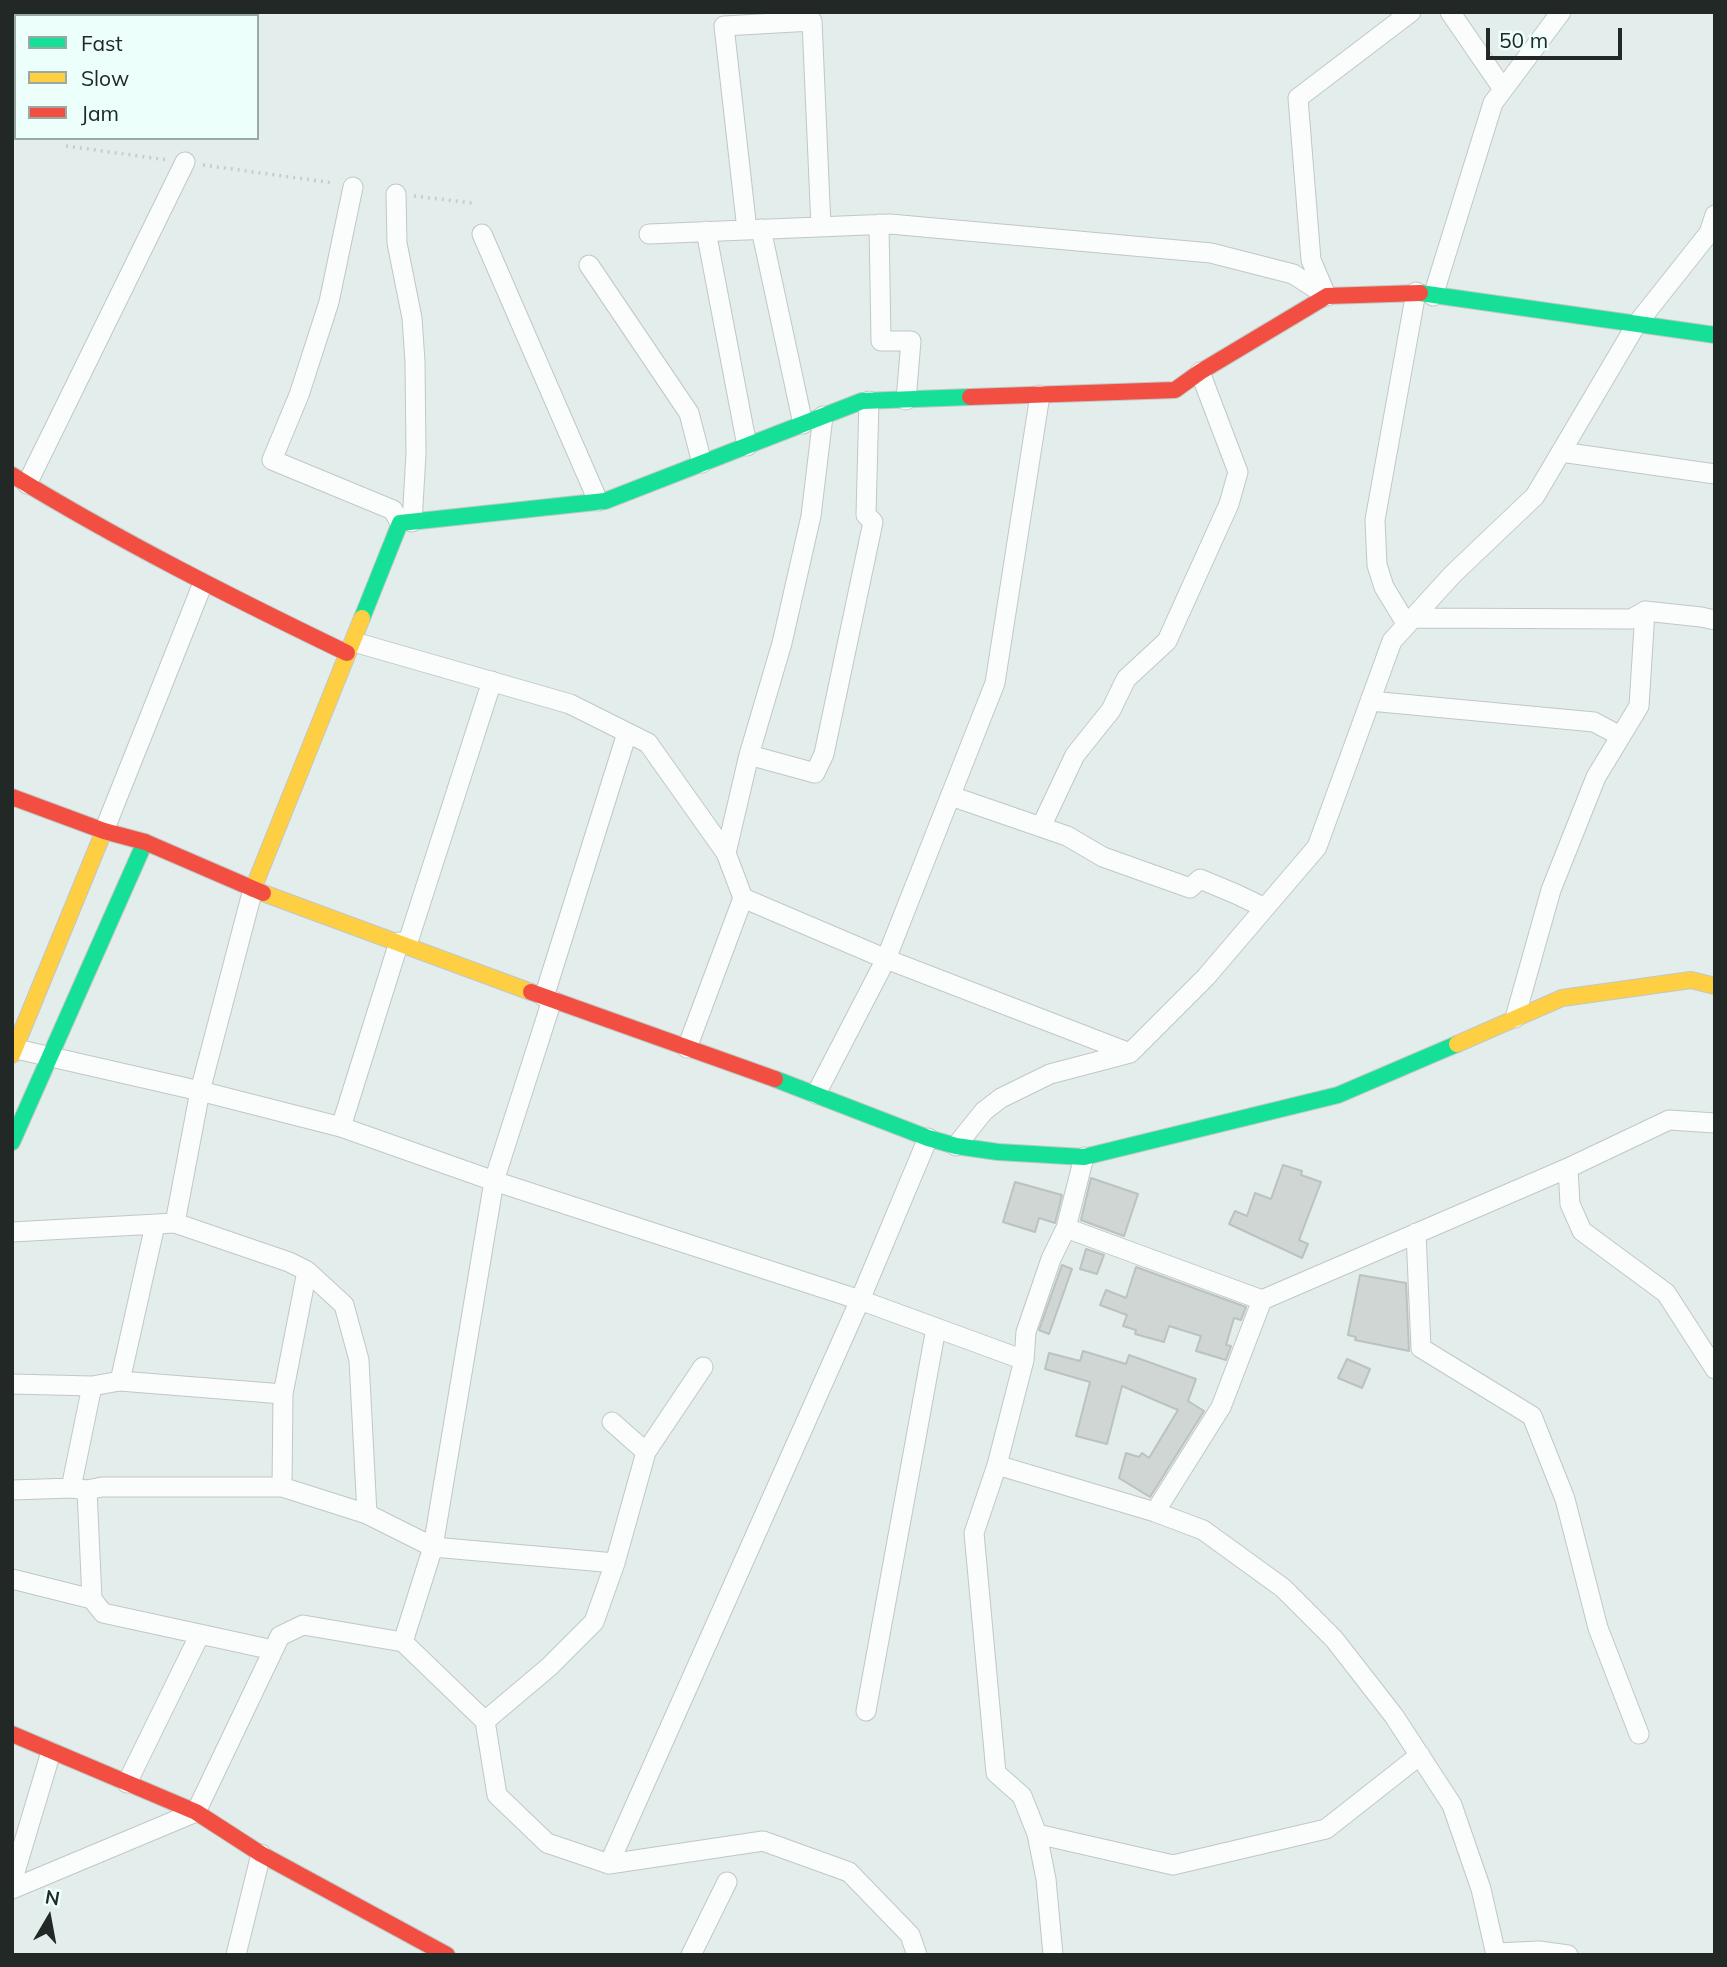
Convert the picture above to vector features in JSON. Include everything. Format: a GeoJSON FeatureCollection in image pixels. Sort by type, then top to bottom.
{"type":"FeatureCollection","features":[{"type":"Feature","properties":{"kind":"street"},"geometry":{"type":"LineString","coordinates":[[1326,296],[1311,260],[1298,98],[1411,12]]}},
{"type":"Feature","properties":{"kind":"street"},"geometry":{"type":"LineString","coordinates":[[1450,12],[1503,89]]}},
{"type":"Feature","properties":{"kind":"street"},"geometry":{"type":"LineString","coordinates":[[1410,622],[1384,587],[1377,565],[1375,520],[1424,294],[1493,103],[1561,12]]}},
{"type":"Feature","properties":{"kind":"street"},"geometry":{"type":"LineString","coordinates":[[803,424],[754,230],[724,26],[812,21],[821,227]]}},
{"type":"Feature","properties":{"kind":"street"},"geometry":{"type":"LineString","coordinates":[[185,162],[20,480],[203,583],[350,648],[492,681],[570,704],[648,743],[726,852],[743,898],[687,1048]]}},
{"type":"Feature","properties":{"kind":"street"},"geometry":{"type":"LineString","coordinates":[[353,187],[329,302],[299,395],[272,460],[393,510],[406,523]]}},
{"type":"Feature","properties":{"kind":"street"},"geometry":{"type":"LineString","coordinates":[[175,1223],[200,1091],[253,890],[350,648],[406,523],[416,454],[415,362],[412,318],[397,243],[396,194]]}},
{"type":"Feature","properties":{"kind":"street"},"geometry":{"type":"LineString","coordinates":[[956,1146],[984,1111],[1001,1098],[1050,1074],[1130,1053],[1206,977],[1317,848],[1392,641],[1453,574],[1535,496],[1636,325],[1709,233],[1715,215]]}},
{"type":"Feature","properties":{"kind":"street"},"geometry":{"type":"LineString","coordinates":[[879,224],[881,341],[911,341],[906,400]]}},
{"type":"Feature","properties":{"kind":"street"},"geometry":{"type":"LineString","coordinates":[[649,234],[890,224],[1211,253],[1293,274],[1326,296]]}},
{"type":"Feature","properties":{"kind":"street"},"geometry":{"type":"LineString","coordinates":[[706,231],[747,446]]}},
{"type":"Feature","properties":{"kind":"street"},"geometry":{"type":"LineString","coordinates":[[482,234],[598,501]]}},
{"type":"Feature","properties":{"kind":"street"},"geometry":{"type":"LineString","coordinates":[[589,265],[689,413],[702,463]]}},
{"type":"Feature","properties":{"kind":"street"},"geometry":{"type":"LineString","coordinates":[[406,523],[605,501],[862,401],[1175,390],[1326,296],[1424,294],[1715,335]]}},
{"type":"Feature","properties":{"kind":"street"},"geometry":{"type":"LineString","coordinates":[[1041,827],[1075,755],[1111,710],[1126,679],[1167,641],[1229,504],[1238,472],[1200,372]]}},
{"type":"Feature","properties":{"kind":"street"},"geometry":{"type":"LineString","coordinates":[[816,1094],[886,959],[995,683],[1040,395]]}},
{"type":"Feature","properties":{"kind":"street"},"geometry":{"type":"LineString","coordinates":[[749,755],[815,773],[824,754],[873,522],[866,515],[869,401]]}},
{"type":"Feature","properties":{"kind":"street"},"geometry":{"type":"LineString","coordinates":[[726,852],[749,755],[782,643],[811,516],[823,416]]}},
{"type":"Feature","properties":{"kind":"street"},"geometry":{"type":"LineString","coordinates":[[1561,452],[1715,474]]}},
{"type":"Feature","properties":{"kind":"street"},"geometry":{"type":"LineString","coordinates":[[203,583],[13,1051],[200,1091],[341,1127],[494,1181],[860,1300],[1024,1360]]}},
{"type":"Feature","properties":{"kind":"street"},"geometry":{"type":"LineString","coordinates":[[1410,622],[1631,619],[1645,611],[1715,621]]}},
{"type":"Feature","properties":{"kind":"street"},"geometry":{"type":"LineString","coordinates":[[1515,1018],[1551,890],[1596,777],[1639,706],[1645,611]]}},
{"type":"Feature","properties":{"kind":"street"},"geometry":{"type":"LineString","coordinates":[[341,1127],[492,681]]}},
{"type":"Feature","properties":{"kind":"street"},"geometry":{"type":"LineString","coordinates":[[1370,701],[1594,722],[1620,736]]}},
{"type":"Feature","properties":{"kind":"street"},"geometry":{"type":"LineString","coordinates":[[403,1642],[433,1547],[494,1181],[627,733]]}},
{"type":"Feature","properties":{"kind":"street"},"geometry":{"type":"LineString","coordinates":[[951,796],[1067,836],[1103,858],[1190,888],[1200,879],[1265,908]]}},
{"type":"Feature","properties":{"kind":"street"},"geometry":{"type":"LineString","coordinates":[[12,797],[104,831],[145,842],[253,890],[816,1094],[928,1138],[956,1146],[998,1152],[1084,1157],[1338,1095],[1562,998],[1691,980],[1715,986]]}},
{"type":"Feature","properties":{"kind":"street"},"geometry":{"type":"LineString","coordinates":[[12,1142],[145,842]]}},
{"type":"Feature","properties":{"kind":"street"},"geometry":{"type":"LineString","coordinates":[[743,898],[886,959],[1130,1053]]}},
{"type":"Feature","properties":{"kind":"street"},"geometry":{"type":"LineString","coordinates":[[1066,1228],[1262,1300],[1568,1168],[1669,1121],[1715,1123]]}},
{"type":"Feature","properties":{"kind":"street"},"geometry":{"type":"LineString","coordinates":[[609,1864],[860,1300],[928,1138]]}},
{"type":"Feature","properties":{"kind":"street"},"geometry":{"type":"LineString","coordinates":[[1053,1955],[1046,1879],[1037,1834],[1022,1796],[996,1773],[974,1533],[997,1465],[1024,1360],[1026,1332],[1051,1259],[1066,1228],[1084,1157]]}},
{"type":"Feature","properties":{"kind":"street"},"geometry":{"type":"LineString","coordinates":[[1568,1168],[1570,1204],[1582,1231],[1666,1293],[1715,1369]]}},
{"type":"Feature","properties":{"kind":"street"},"geometry":{"type":"LineString","coordinates":[[12,1232],[175,1223],[289,1262],[307,1271],[344,1305],[359,1360],[367,1514]]}},
{"type":"Feature","properties":{"kind":"street"},"geometry":{"type":"LineString","coordinates":[[120,1381],[155,1225]]}},
{"type":"Feature","properties":{"kind":"street"},"geometry":{"type":"LineString","coordinates":[[1416,1233],[1421,1348],[1532,1416],[1565,1499],[1598,1628],[1639,1734]]}},
{"type":"Feature","properties":{"kind":"street"},"geometry":{"type":"LineString","coordinates":[[282,1487],[283,1394],[307,1271]]}},
{"type":"Feature","properties":{"kind":"street"},"geometry":{"type":"LineString","coordinates":[[1155,1512],[1220,1407],[1262,1300]]}},
{"type":"Feature","properties":{"kind":"street"},"geometry":{"type":"LineString","coordinates":[[866,1711],[936,1328]]}},
{"type":"Feature","properties":{"kind":"street"},"geometry":{"type":"LineString","coordinates":[[485,1721],[549,1667],[594,1622],[615,1563],[646,1452],[703,1367]]}},
{"type":"Feature","properties":{"kind":"street"},"geometry":{"type":"LineString","coordinates":[[12,1384],[92,1386],[120,1381],[283,1394]]}},
{"type":"Feature","properties":{"kind":"street"},"geometry":{"type":"LineString","coordinates":[[92,1386],[79,1489],[92,1599],[103,1613],[272,1650]]}},
{"type":"Feature","properties":{"kind":"street"},"geometry":{"type":"LineString","coordinates":[[612,1422],[646,1452]]}},
{"type":"Feature","properties":{"kind":"street"},"geometry":{"type":"LineString","coordinates":[[997,1465],[1155,1512],[1203,1530],[1283,1588],[1334,1639],[1394,1716],[1452,1805],[1481,1889],[1496,1954],[1539,1951],[1568,1955]]}},
{"type":"Feature","properties":{"kind":"street"},"geometry":{"type":"LineString","coordinates":[[12,1490],[282,1487],[367,1514],[433,1547],[615,1563]]}},
{"type":"Feature","properties":{"kind":"street"},"geometry":{"type":"LineString","coordinates":[[12,1578],[92,1599]]}},
{"type":"Feature","properties":{"kind":"street"},"geometry":{"type":"LineString","coordinates":[[12,1889],[196,1812],[280,1636],[303,1625],[403,1642],[485,1721],[497,1794],[547,1843],[609,1864],[763,1841],[849,1872],[910,1935],[916,1955]]}},
{"type":"Feature","properties":{"kind":"street"},"geometry":{"type":"LineString","coordinates":[[127,1783],[200,1634]]}},
{"type":"Feature","properties":{"kind":"street"},"geometry":{"type":"LineString","coordinates":[[12,1734],[196,1812],[261,1854],[447,1955]]}},
{"type":"Feature","properties":{"kind":"street"},"geometry":{"type":"LineString","coordinates":[[12,1882],[51,1752]]}},
{"type":"Feature","properties":{"kind":"street"},"geometry":{"type":"LineString","coordinates":[[1037,1834],[1173,1865],[1326,1829],[1420,1755]]}},
{"type":"Feature","properties":{"kind":"street"},"geometry":{"type":"LineString","coordinates":[[236,1955],[261,1854]]}},
{"type":"Feature","properties":{"kind":"street"},"geometry":{"type":"LineString","coordinates":[[691,1955],[727,1882]]}},
{"type":"Feature","properties":{"kind":"path"},"geometry":{"type":"LineString","coordinates":[[66,146],[353,187]]}},
{"type":"Feature","properties":{"kind":"path"},"geometry":{"type":"LineString","coordinates":[[396,194],[472,203]]}},
{"type":"Feature","properties":{"kind":"building"},"geometry":{"type":"Polygon","coordinates":[[[1283,1165],[1302,1171],[1301,1175],[1321,1182],[1299,1240],[1308,1244],[1302,1258],[1229,1224],[1235,1211],[1247,1216],[1255,1193],[1271,1199],[1283,1165]]]}},
{"type":"Feature","properties":{"kind":"building"},"geometry":{"type":"Polygon","coordinates":[[[1091,1178],[1138,1194],[1124,1236],[1081,1220],[1091,1178]]]}},
{"type":"Feature","properties":{"kind":"building"},"geometry":{"type":"Polygon","coordinates":[[[1015,1182],[1062,1195],[1055,1223],[1039,1218],[1035,1232],[1003,1222],[1015,1182]]]}},
{"type":"Feature","properties":{"kind":"building"},"geometry":{"type":"Polygon","coordinates":[[[1086,1249],[1104,1255],[1097,1274],[1080,1269],[1086,1249]]]}},
{"type":"Feature","properties":{"kind":"building"},"geometry":{"type":"Polygon","coordinates":[[[1062,1265],[1072,1269],[1049,1334],[1039,1330],[1062,1265]]]}},
{"type":"Feature","properties":{"kind":"building"},"geometry":{"type":"Polygon","coordinates":[[[1136,1267],[1246,1307],[1241,1320],[1234,1318],[1226,1345],[1231,1346],[1226,1360],[1196,1351],[1201,1336],[1169,1326],[1164,1342],[1135,1334],[1136,1330],[1123,1326],[1127,1315],[1100,1305],[1106,1290],[1126,1298],[1136,1267]]]}},
{"type":"Feature","properties":{"kind":"building"},"geometry":{"type":"Polygon","coordinates":[[[1360,1275],[1406,1283],[1409,1351],[1355,1340],[1356,1337],[1348,1335],[1360,1275]]]}},
{"type":"Feature","properties":{"kind":"building"},"geometry":{"type":"Polygon","coordinates":[[[1083,1351],[1126,1364],[1129,1355],[1196,1379],[1188,1401],[1204,1411],[1150,1497],[1119,1478],[1126,1453],[1139,1457],[1142,1453],[1149,1458],[1178,1410],[1122,1386],[1107,1444],[1076,1436],[1090,1382],[1045,1369],[1049,1353],[1080,1361],[1083,1351]]]}},
{"type":"Feature","properties":{"kind":"building"},"geometry":{"type":"Polygon","coordinates":[[[1347,1359],[1370,1369],[1362,1388],[1338,1378],[1347,1359]]]}},
{"type":"Feature","properties":{"kind":"traffic: fast"},"geometry":{"type":"LineString","coordinates":[[1420,293],[1715,335]]}},
{"type":"Feature","properties":{"kind":"traffic: fast"},"geometry":{"type":"LineString","coordinates":[[362,618],[400,523],[605,501],[862,401],[970,397]]}},
{"type":"Feature","properties":{"kind":"traffic: fast"},"geometry":{"type":"LineString","coordinates":[[12,1142],[145,842]]}},
{"type":"Feature","properties":{"kind":"traffic: fast"},"geometry":{"type":"LineString","coordinates":[[775,1079],[928,1138],[956,1146],[998,1152],[1084,1157],[1338,1095],[1457,1044]]}},
{"type":"Feature","properties":{"kind":"traffic: slow"},"geometry":{"type":"LineString","coordinates":[[253,889],[362,618]]}},
{"type":"Feature","properties":{"kind":"traffic: slow"},"geometry":{"type":"LineString","coordinates":[[12,1055],[104,831]]}},
{"type":"Feature","properties":{"kind":"traffic: slow"},"geometry":{"type":"LineString","coordinates":[[263,893],[531,992]]}},
{"type":"Feature","properties":{"kind":"traffic: slow"},"geometry":{"type":"LineString","coordinates":[[1457,1044],[1562,998],[1691,980],[1715,986]]}},
{"type":"Feature","properties":{"kind":"traffic: jam"},"geometry":{"type":"LineString","coordinates":[[970,397],[1175,390],[1200,372],[1327,296],[1420,293]]}},
{"type":"Feature","properties":{"kind":"traffic: jam"},"geometry":{"type":"LineString","coordinates":[[12,475],[177,568],[347,653]]}},
{"type":"Feature","properties":{"kind":"traffic: jam"},"geometry":{"type":"LineString","coordinates":[[12,797],[104,831],[145,842],[263,893]]}},
{"type":"Feature","properties":{"kind":"traffic: jam"},"geometry":{"type":"LineString","coordinates":[[531,992],[775,1079]]}},
{"type":"Feature","properties":{"kind":"traffic: jam"},"geometry":{"type":"LineString","coordinates":[[12,1734],[196,1812],[261,1854],[447,1955]]}}]}
